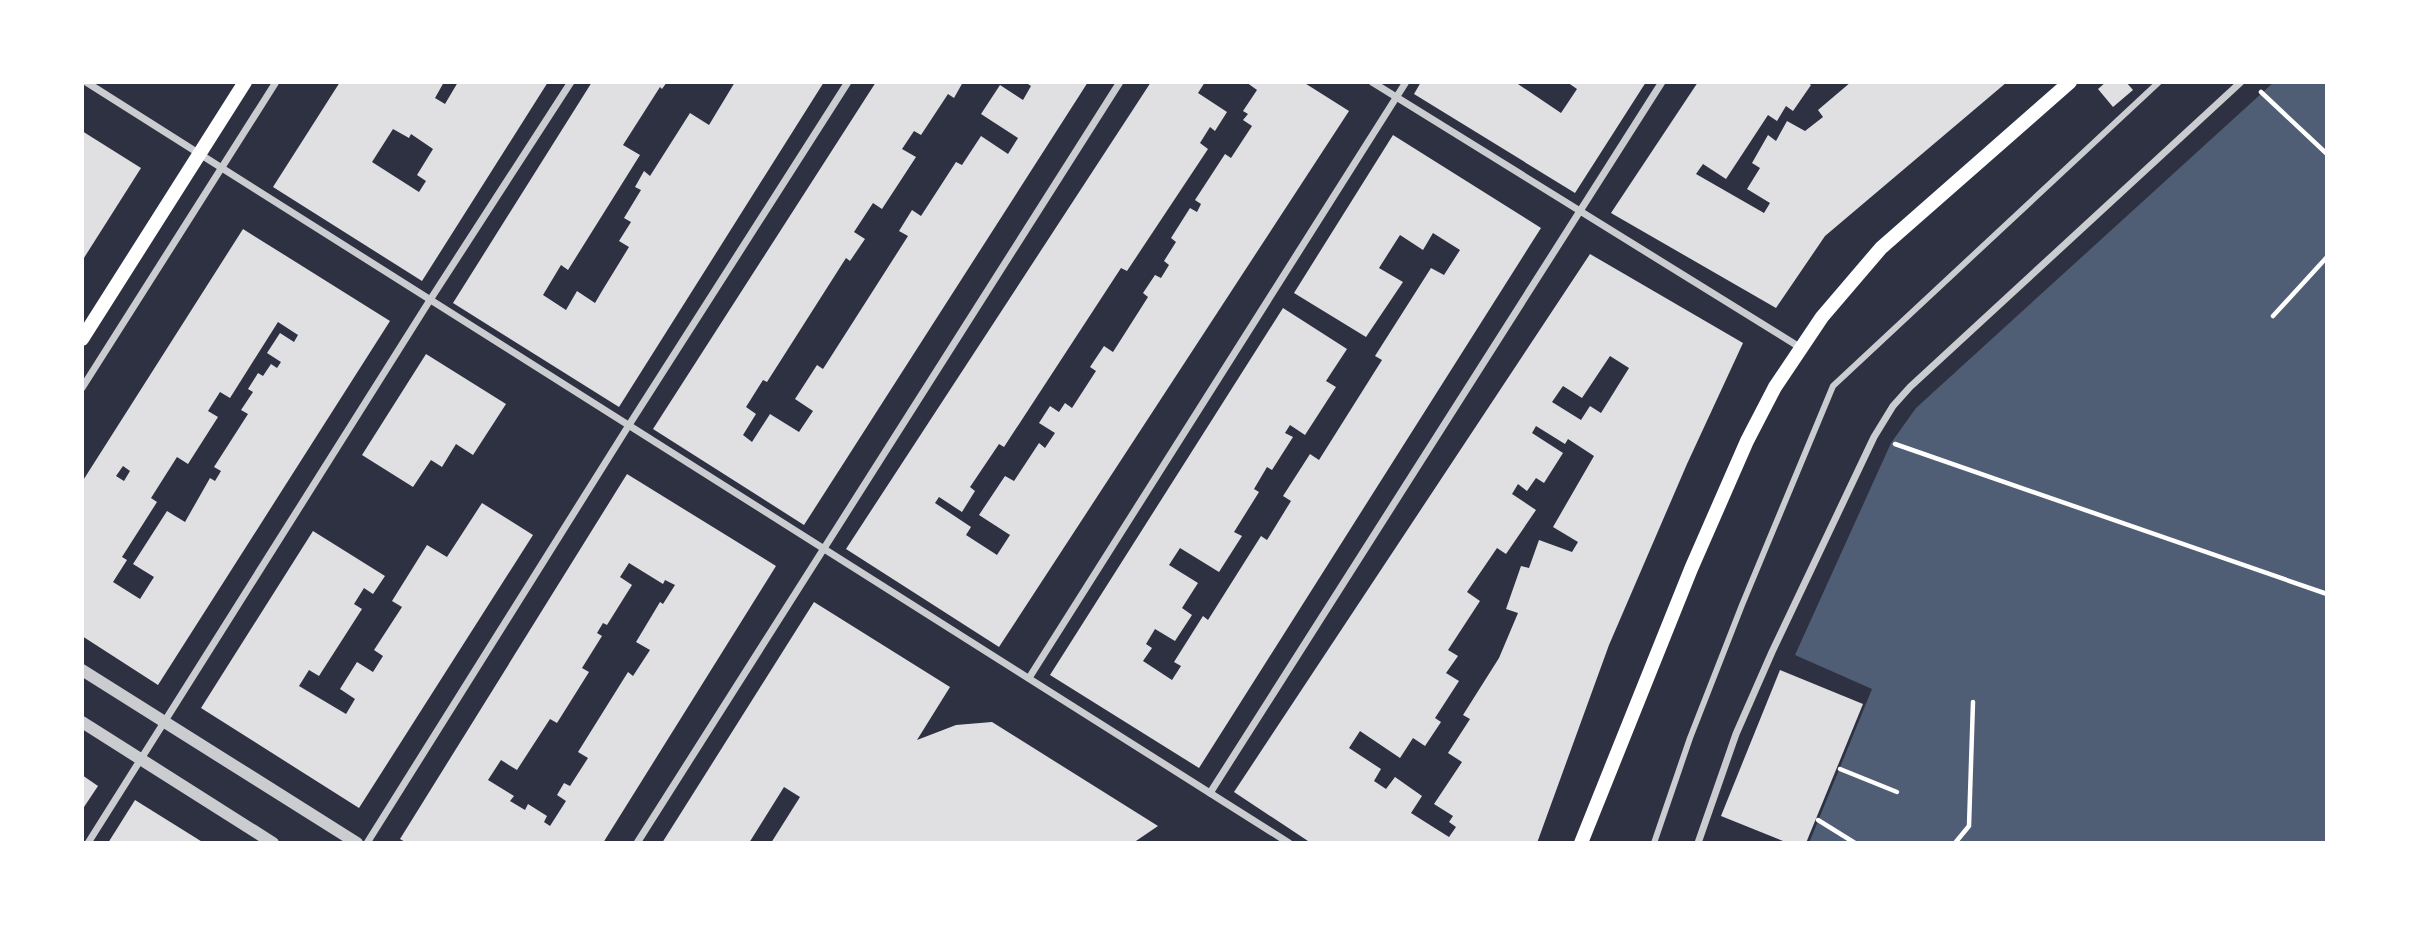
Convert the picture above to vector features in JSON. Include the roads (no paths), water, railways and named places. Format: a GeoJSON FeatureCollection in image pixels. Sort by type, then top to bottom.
{"type":"FeatureCollection","features":[{"type":"Feature","properties":{"kind":"main road"},"geometry":{"type":"LineString","coordinates":[[82,339],[245,82]]}},
{"type":"Feature","properties":{"kind":"main road"},"geometry":{"type":"LineString","coordinates":[[1581,843],[1691,569],[1747,441],[1775,387],[1822,317],[1881,248],[2070,82]]}},
{"type":"Feature","properties":{"kind":"street"},"geometry":{"type":"LineString","coordinates":[[86,82],[1289,843]]}},
{"type":"Feature","properties":{"kind":"street"},"geometry":{"type":"LineString","coordinates":[[82,388],[276,82]]}},
{"type":"Feature","properties":{"kind":"street"},"geometry":{"type":"LineString","coordinates":[[88,843],[430,299],[571,82]]}},
{"type":"Feature","properties":{"kind":"street"},"geometry":{"type":"LineString","coordinates":[[367,843],[848,82]]}},
{"type":"Feature","properties":{"kind":"street"},"geometry":{"type":"LineString","coordinates":[[637,843],[1120,82]]}},
{"type":"Feature","properties":{"kind":"street"},"geometry":{"type":"LineString","coordinates":[[1372,82],[1801,348]]}},
{"type":"Feature","properties":{"kind":"street"},"geometry":{"type":"LineString","coordinates":[[1029,678],[1406,82]]}},
{"type":"Feature","properties":{"kind":"street"},"geometry":{"type":"LineString","coordinates":[[1210,793],[1662,82]]}},
{"type":"Feature","properties":{"kind":"street"},"geometry":{"type":"LineString","coordinates":[[1654,843],[1690,738],[1833,386],[2159,82]]}},
{"type":"Feature","properties":{"kind":"street"},"geometry":{"type":"LineString","coordinates":[[1699,843],[1752,699],[1874,437],[1893,405],[2241,82]]}},
{"type":"Feature","properties":{"kind":"street"},"geometry":{"type":"LineString","coordinates":[[82,670],[356,843]]}},
{"type":"Feature","properties":{"kind":"street"},"geometry":{"type":"LineString","coordinates":[[82,722],[273,843]]}},
{"type":"Feature","properties":{"kind":"water"},"geometry":{"type":"Polygon","coordinates":[[[2274,82],[2327,82],[2327,843],[1809,843],[1872,689],[1795,655],[1891,443],[1916,408],[2274,82]]]}}]}
